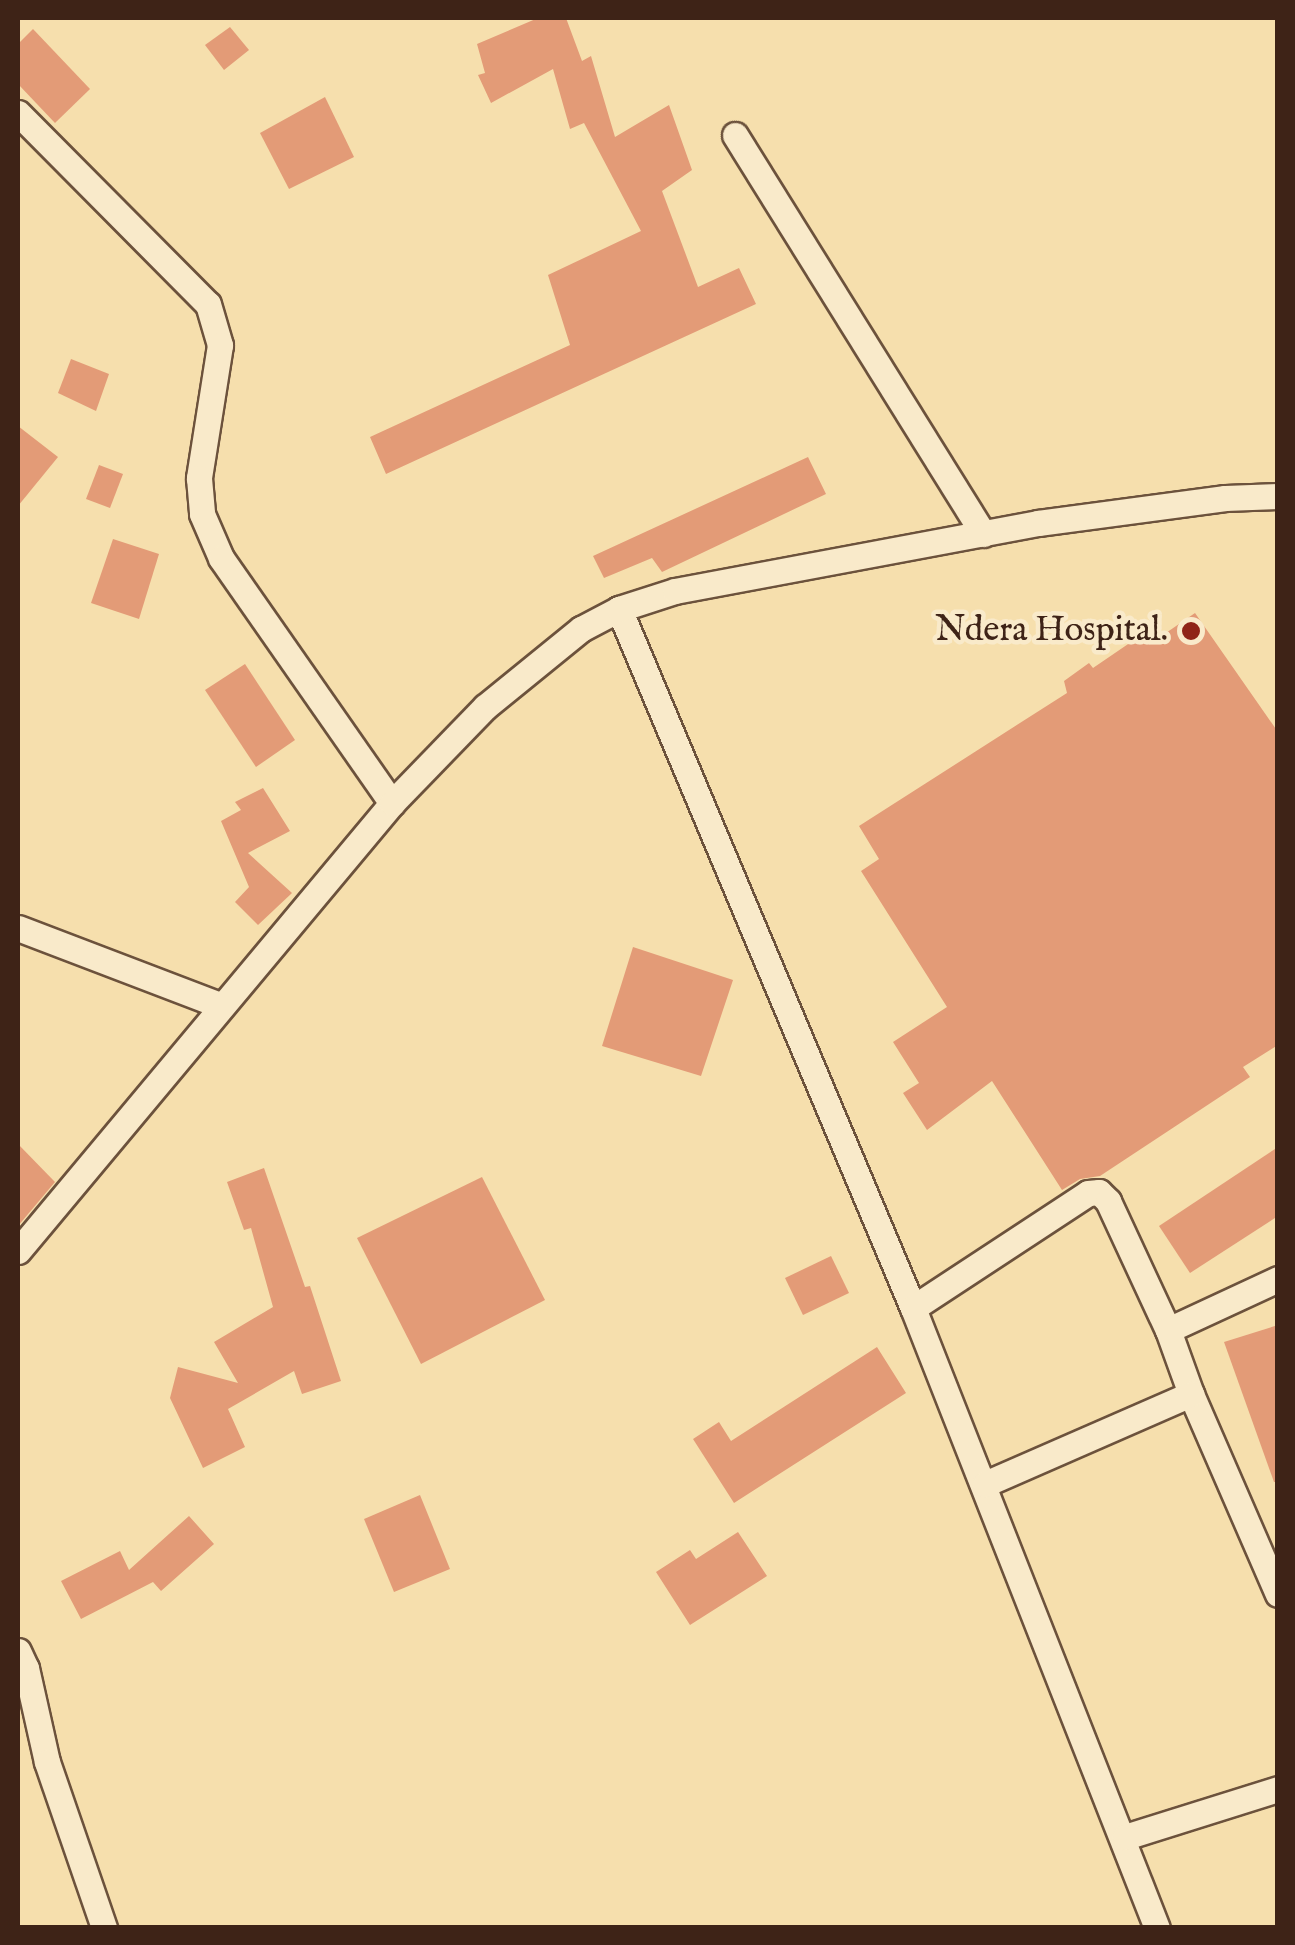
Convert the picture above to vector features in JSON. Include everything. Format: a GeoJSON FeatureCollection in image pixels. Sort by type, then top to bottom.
{"type":"FeatureCollection","features":[{"type":"Feature","properties":{"kind":"street"},"geometry":{"type":"LineString","coordinates":[[18,113],[208,304],[220,345],[199,478],[202,514],[221,558],[392,803]]}},
{"type":"Feature","properties":{"kind":"street"},"geometry":{"type":"LineString","coordinates":[[735,135],[982,534]]}},
{"type":"Feature","properties":{"kind":"street"},"geometry":{"type":"LineString","coordinates":[[18,1251],[392,803],[485,707],[581,629],[619,609],[675,591],[982,534],[1225,498],[1278,496]]}},
{"type":"Feature","properties":{"kind":"street"},"geometry":{"type":"LineString","coordinates":[[619,609],[985,1484],[1158,1928]]}},
{"type":"Feature","properties":{"kind":"street"},"geometry":{"type":"LineString","coordinates":[[18,928],[222,1006]]}},
{"type":"Feature","properties":{"kind":"street"},"geometry":{"type":"LineString","coordinates":[[913,1308],[1088,1193],[1100,1192],[1108,1201],[1168,1330],[1191,1394],[1278,1594]]}},
{"type":"Feature","properties":{"kind":"street"},"geometry":{"type":"LineString","coordinates":[[1168,1330],[1278,1279]]}},
{"type":"Feature","properties":{"kind":"street"},"geometry":{"type":"LineString","coordinates":[[985,1484],[1191,1394]]}},
{"type":"Feature","properties":{"kind":"street"},"geometry":{"type":"LineString","coordinates":[[18,1651],[26,1668],[47,1762],[104,1928]]}},
{"type":"Feature","properties":{"kind":"street"},"geometry":{"type":"LineString","coordinates":[[1124,1837],[1278,1788]]}},
{"type":"Feature","properties":{"kind":"building"},"geometry":{"type":"Polygon","coordinates":[[[538,18],[566,18],[582,61],[591,56],[615,137],[669,105],[692,170],[662,191],[698,287],[739,268],[756,304],[386,474],[370,437],[570,345],[548,275],[641,231],[584,123],[570,129],[553,69],[491,103],[478,75],[485,73],[477,44],[538,18]]]}},
{"type":"Feature","properties":{"kind":"building"},"geometry":{"type":"Polygon","coordinates":[[[230,27],[249,50],[224,70],[205,45],[230,27]]]}},
{"type":"Feature","properties":{"kind":"building"},"geometry":{"type":"Polygon","coordinates":[[[33,29],[90,89],[55,123],[18,84],[18,44],[33,29]]]}},
{"type":"Feature","properties":{"kind":"building"},"geometry":{"type":"Polygon","coordinates":[[[325,97],[354,157],[289,189],[260,133],[325,97]]]}},
{"type":"Feature","properties":{"kind":"building"},"geometry":{"type":"Polygon","coordinates":[[[71,359],[109,374],[96,411],[58,393],[71,359]]]}},
{"type":"Feature","properties":{"kind":"building"},"geometry":{"type":"Polygon","coordinates":[[[18,426],[58,457],[18,506],[18,426]]]}},
{"type":"Feature","properties":{"kind":"building"},"geometry":{"type":"Polygon","coordinates":[[[808,457],[826,494],[662,572],[652,558],[604,578],[593,556],[808,457]]]}},
{"type":"Feature","properties":{"kind":"building"},"geometry":{"type":"Polygon","coordinates":[[[99,465],[123,474],[110,508],[86,499],[99,465]]]}},
{"type":"Feature","properties":{"kind":"building"},"geometry":{"type":"Polygon","coordinates":[[[113,539],[159,554],[139,619],[91,603],[113,539]]]}},
{"type":"Feature","properties":{"kind":"building"},"geometry":{"type":"Polygon","coordinates":[[[1195,613],[1278,732],[1278,1045],[1243,1067],[1250,1077],[1100,1176],[1080,1179],[1062,1190],[992,1081],[927,1130],[903,1093],[919,1083],[893,1042],[947,1007],[861,871],[879,859],[859,826],[1067,693],[1064,681],[1089,663],[1093,668],[1156,625],[1163,635],[1195,613]]]}},
{"type":"Feature","properties":{"kind":"building"},"geometry":{"type":"Polygon","coordinates":[[[245,664],[295,740],[256,767],[205,690],[245,664]]]}},
{"type":"Feature","properties":{"kind":"building"},"geometry":{"type":"Polygon","coordinates":[[[263,788],[290,831],[248,853],[292,893],[258,925],[235,902],[249,887],[221,821],[241,810],[235,802],[263,788]]]}},
{"type":"Feature","properties":{"kind":"building"},"geometry":{"type":"Polygon","coordinates":[[[633,947],[733,980],[701,1076],[602,1046],[633,947]]]}},
{"type":"Feature","properties":{"kind":"building"},"geometry":{"type":"Polygon","coordinates":[[[18,1144],[55,1182],[18,1226],[18,1144]]]}},
{"type":"Feature","properties":{"kind":"building"},"geometry":{"type":"Polygon","coordinates":[[[1278,1147],[1278,1216],[1190,1273],[1159,1226],[1278,1147]]]}},
{"type":"Feature","properties":{"kind":"building"},"geometry":{"type":"Polygon","coordinates":[[[264,1168],[305,1287],[310,1286],[341,1381],[302,1394],[294,1371],[228,1409],[245,1447],[203,1468],[170,1398],[178,1367],[238,1383],[214,1342],[273,1307],[251,1228],[244,1230],[227,1182],[264,1168]]]}},
{"type":"Feature","properties":{"kind":"building"},"geometry":{"type":"Polygon","coordinates":[[[482,1177],[545,1300],[421,1364],[357,1238],[482,1177]]]}},
{"type":"Feature","properties":{"kind":"building"},"geometry":{"type":"Polygon","coordinates":[[[831,1256],[849,1293],[803,1315],[785,1278],[831,1256]]]}},
{"type":"Feature","properties":{"kind":"building"},"geometry":{"type":"Polygon","coordinates":[[[1278,1325],[1278,1482],[1274,1482],[1224,1342],[1278,1325]]]}},
{"type":"Feature","properties":{"kind":"building"},"geometry":{"type":"Polygon","coordinates":[[[877,1347],[906,1393],[734,1503],[693,1439],[719,1422],[731,1441],[877,1347]]]}},
{"type":"Feature","properties":{"kind":"building"},"geometry":{"type":"Polygon","coordinates":[[[420,1495],[450,1569],[394,1592],[364,1519],[420,1495]]]}},
{"type":"Feature","properties":{"kind":"building"},"geometry":{"type":"Polygon","coordinates":[[[189,1516],[214,1544],[161,1591],[153,1582],[81,1619],[61,1581],[120,1551],[129,1570],[189,1516]]]}},
{"type":"Feature","properties":{"kind":"building"},"geometry":{"type":"Polygon","coordinates":[[[738,1532],[767,1576],[690,1625],[656,1572],[690,1550],[696,1559],[738,1532]]]}},
{"type":"Feature","properties":{"kind":"place","name":"Ndera Hospital."},"geometry":{"type":"Point","coordinates":[1191,631]}}]}
